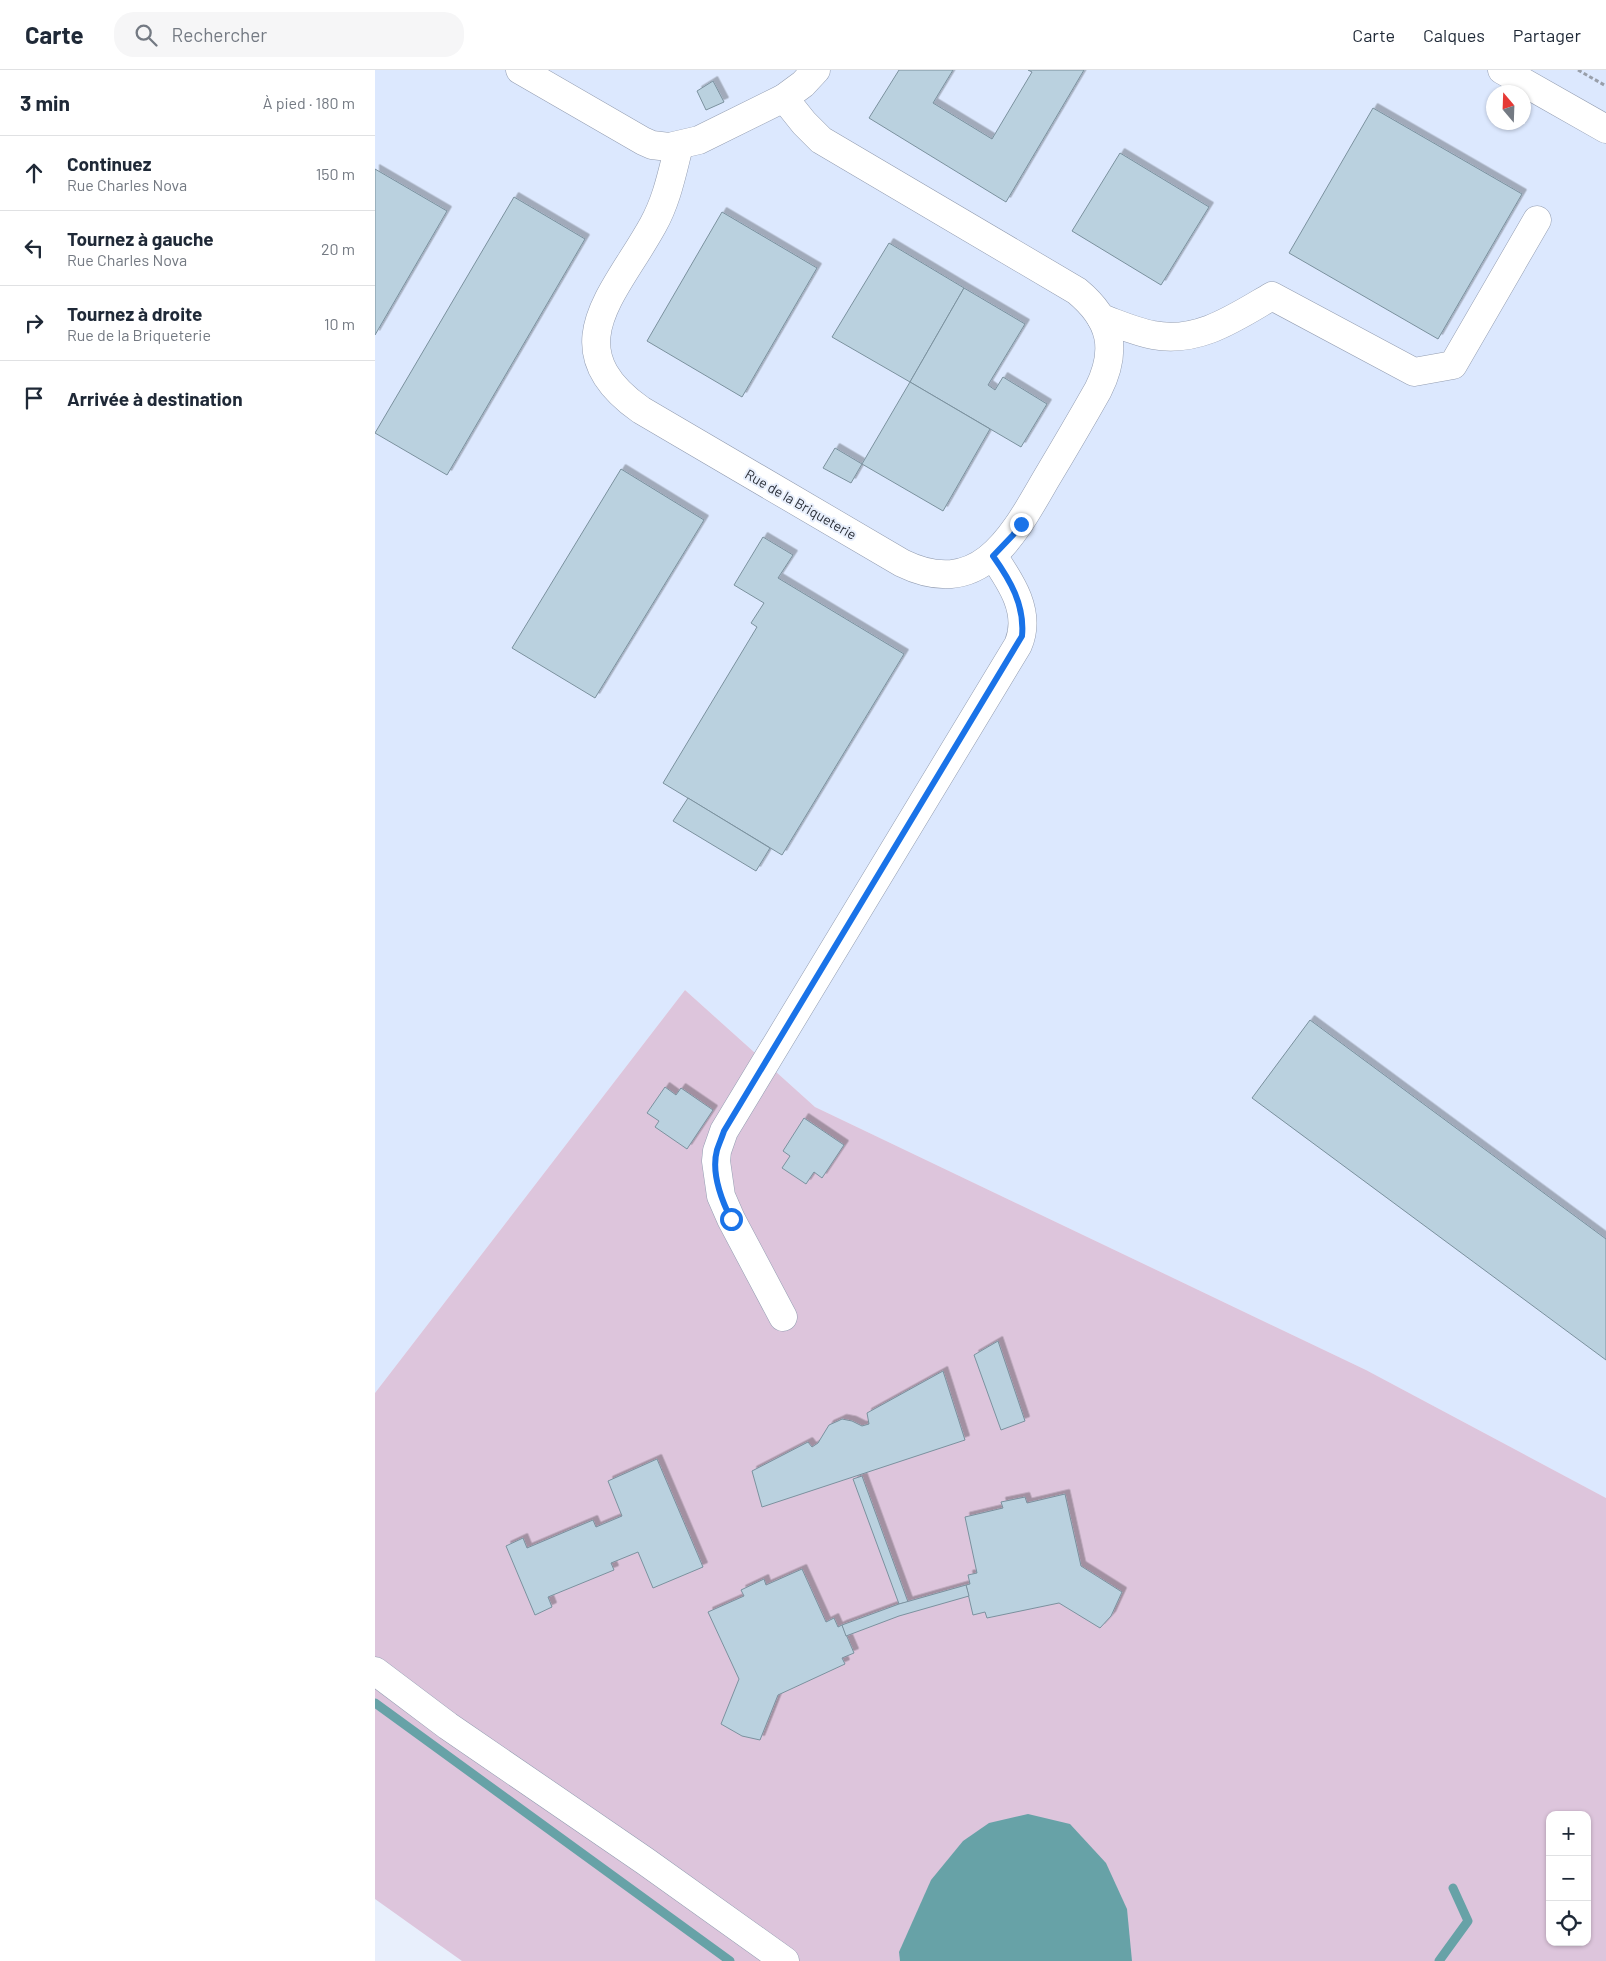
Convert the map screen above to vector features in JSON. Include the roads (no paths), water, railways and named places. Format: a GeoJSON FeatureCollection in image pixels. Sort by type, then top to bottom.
{"type":"FeatureCollection","features":[{"type":"Feature","properties":{"kind":"street"},"geometry":{"type":"LineString","coordinates":[[520,70],[643,141],[661,146],[679,146],[699,140],[784,98],[803,84],[816,70]]}},
{"type":"Feature","properties":{"kind":"street"},"geometry":{"type":"LineString","coordinates":[[1502,70],[1606,129]]}},
{"type":"Feature","properties":{"kind":"street","name":"Rue de la Briqueterie"},"geometry":{"type":"LineString","coordinates":[[679,146],[667,197],[653,226],[604,307],[596,328],[595,344],[599,360],[608,380],[615,390],[645,413],[914,568],[936,574],[971,569],[993,556],[1021,524],[1108,371],[1111,349],[1101,318],[1087,298],[1068,284],[821,140],[808,128],[784,98]]}},
{"type":"Feature","properties":{"kind":"street"},"geometry":{"type":"LineString","coordinates":[[1101,318],[1152,335],[1184,336],[1211,329],[1272,296],[1414,372],[1453,365],[1537,220]]}},
{"type":"Feature","properties":{"kind":"street"},"geometry":{"type":"LineString","coordinates":[[783,1317],[725,1208],[716,1172],[717,1151],[730,1120],[1017,645],[1023,628],[1020,607],[1011,585],[993,556]]}},
{"type":"Feature","properties":{"kind":"street"},"geometry":{"type":"LineString","coordinates":[[375,1671],[448,1726],[645,1861],[785,1961]]}},
{"type":"Feature","properties":{"kind":"waterway"},"geometry":{"type":"LineString","coordinates":[[375,1703],[730,1961]]}},
{"type":"Feature","properties":{"kind":"waterway"},"geometry":{"type":"LineString","coordinates":[[1439,1961],[1468,1921],[1453,1888]]}}]}
